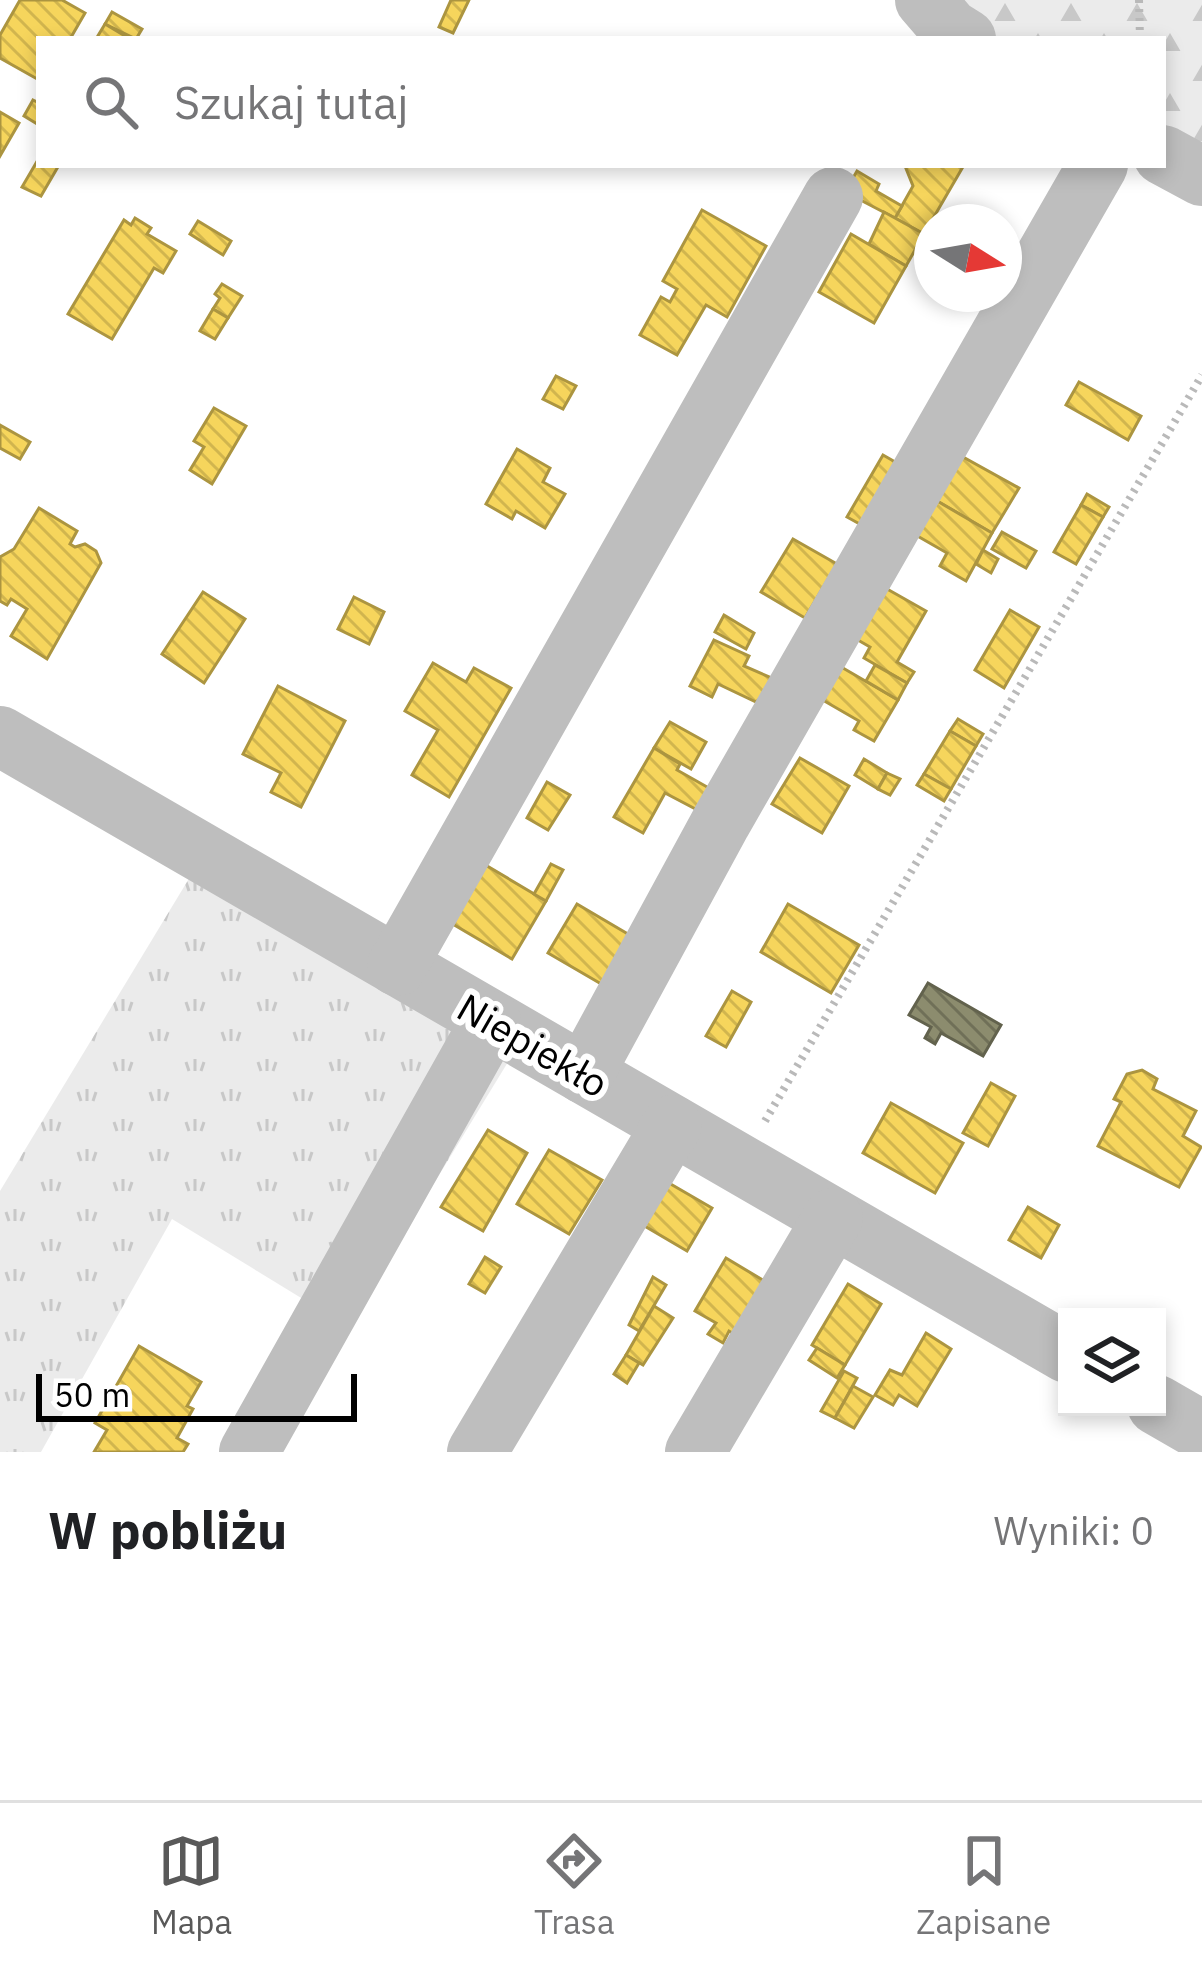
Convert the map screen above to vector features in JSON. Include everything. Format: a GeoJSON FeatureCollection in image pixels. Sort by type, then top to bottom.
{"type":"FeatureCollection","features":[{"type":"Feature","properties":{"kind":"street"},"geometry":{"type":"LineString","coordinates":[[925,0],[961,36]]}},
{"type":"Feature","properties":{"kind":"street"},"geometry":{"type":"LineString","coordinates":[[1166,157],[1202,176]]}},
{"type":"Feature","properties":{"kind":"street"},"geometry":{"type":"LineString","coordinates":[[584,1074],[721,822],[1097,168]]}},
{"type":"Feature","properties":{"kind":"street"},"geometry":{"type":"LineString","coordinates":[[397,966],[833,197]]}},
{"type":"Feature","properties":{"kind":"street","name":"Niepiekło"},"geometry":{"type":"LineString","coordinates":[[0,736],[1058,1348]]}},
{"type":"Feature","properties":{"kind":"street"},"geometry":{"type":"LineString","coordinates":[[249,1452],[491,1021]]}},
{"type":"Feature","properties":{"kind":"street"},"geometry":{"type":"LineString","coordinates":[[477,1452],[672,1125]]}},
{"type":"Feature","properties":{"kind":"street"},"geometry":{"type":"LineString","coordinates":[[695,1452],[833,1218]]}},
{"type":"Feature","properties":{"kind":"street"},"geometry":{"type":"LineString","coordinates":[[1166,1411],[1202,1431]]}},
{"type":"Feature","properties":{"kind":"path"},"geometry":{"type":"LineString","coordinates":[[1139,0],[1140,36]]}},
{"type":"Feature","properties":{"kind":"path"},"geometry":{"type":"LineString","coordinates":[[739,1164],[1202,375]]}},
{"type":"Feature","properties":{"kind":"green space"},"geometry":{"type":"Polygon","coordinates":[[[935,0],[1202,0],[1202,169],[1166,146],[1166,36],[992,36],[935,0]]]}},
{"type":"Feature","properties":{"kind":"green space"},"geometry":{"type":"Polygon","coordinates":[[[196,867],[508,1062],[347,1326],[172,1219],[41,1452],[0,1452],[0,1191],[196,867]]]}},
{"type":"Feature","properties":{"kind":"building: Mieszkania"},"geometry":{"type":"Polygon","coordinates":[[[20,0],[62,0],[85,13],[72,36],[36,36],[36,78],[0,58],[0,35],[20,0]]]}},
{"type":"Feature","properties":{"kind":"building: Mieszkania"},"geometry":{"type":"Polygon","coordinates":[[[451,0],[469,0],[453,33],[439,27],[451,0]]]}},
{"type":"Feature","properties":{"kind":"building: Mieszkania"},"geometry":{"type":"Polygon","coordinates":[[[112,12],[142,29],[138,36],[130,36],[105,24],[112,12]]]}},
{"type":"Feature","properties":{"kind":"building: Mieszkania"},"geometry":{"type":"Polygon","coordinates":[[[105,24],[125,36],[98,36],[105,24]]]}},
{"type":"Feature","properties":{"kind":"building: Mieszkania"},"geometry":{"type":"Polygon","coordinates":[[[33,100],[36,102],[36,123],[24,116],[33,100]]]}},
{"type":"Feature","properties":{"kind":"building: Mieszkania"},"geometry":{"type":"Polygon","coordinates":[[[0,112],[19,123],[0,156],[0,112]]]}},
{"type":"Feature","properties":{"kind":"building: Mieszkania"},"geometry":{"type":"Polygon","coordinates":[[[36,163],[36,168],[57,168],[41,196],[22,187],[36,163]]]}},
{"type":"Feature","properties":{"kind":"building: Mieszkania"},"geometry":{"type":"Polygon","coordinates":[[[906,168],[962,168],[941,204],[914,204],[914,228],[895,218],[913,186],[906,168]]]}},
{"type":"Feature","properties":{"kind":"building: Mieszkania"},"geometry":{"type":"Polygon","coordinates":[[[857,171],[879,184],[876,191],[902,206],[895,218],[845,192],[857,171]]]}},
{"type":"Feature","properties":{"kind":"building: Mieszkania"},"geometry":{"type":"Polygon","coordinates":[[[702,210],[766,246],[727,317],[706,305],[677,355],[640,335],[661,297],[670,302],[677,289],[663,281],[702,210]]]}},
{"type":"Feature","properties":{"kind":"building: Mieszkania"},"geometry":{"type":"Polygon","coordinates":[[[884,212],[914,228],[914,252],[906,266],[869,244],[884,212]]]}},
{"type":"Feature","properties":{"kind":"building: Mieszkania"},"geometry":{"type":"Polygon","coordinates":[[[135,218],[151,228],[147,234],[176,251],[163,273],[154,268],[112,339],[68,314],[124,220],[131,225],[135,218]]]}},
{"type":"Feature","properties":{"kind":"building: Mieszkania"},"geometry":{"type":"Polygon","coordinates":[[[198,221],[231,241],[223,255],[190,234],[198,221]]]}},
{"type":"Feature","properties":{"kind":"building: Mieszkania"},"geometry":{"type":"Polygon","coordinates":[[[851,234],[906,266],[874,323],[819,292],[851,234]]]}},
{"type":"Feature","properties":{"kind":"building: Mieszkania"},"geometry":{"type":"Polygon","coordinates":[[[222,284],[242,296],[228,318],[213,309],[222,284]]]}},
{"type":"Feature","properties":{"kind":"building: Mieszkania"},"geometry":{"type":"Polygon","coordinates":[[[213,309],[228,318],[215,339],[200,331],[213,309]]]}},
{"type":"Feature","properties":{"kind":"building: Mieszkania"},"geometry":{"type":"Polygon","coordinates":[[[556,376],[576,386],[563,409],[543,399],[556,376]]]}},
{"type":"Feature","properties":{"kind":"building: Mieszkania"},"geometry":{"type":"Polygon","coordinates":[[[1079,382],[1141,416],[1128,440],[1066,405],[1079,382]]]}},
{"type":"Feature","properties":{"kind":"building: Mieszkania"},"geometry":{"type":"Polygon","coordinates":[[[214,408],[246,426],[212,484],[190,470],[204,447],[194,441],[214,408]]]}},
{"type":"Feature","properties":{"kind":"building: Mieszkania"},"geometry":{"type":"Polygon","coordinates":[[[0,425],[30,442],[20,459],[0,448],[0,425]]]}},
{"type":"Feature","properties":{"kind":"building: Mieszkania"},"geometry":{"type":"Polygon","coordinates":[[[945,447],[1019,488],[992,533],[920,491],[945,447]]]}},
{"type":"Feature","properties":{"kind":"building: Mieszkania"},"geometry":{"type":"Polygon","coordinates":[[[517,449],[550,468],[543,482],[565,494],[545,528],[516,511],[512,519],[486,504],[517,449]]]}},
{"type":"Feature","properties":{"kind":"building: Mieszkania"},"geometry":{"type":"Polygon","coordinates":[[[883,455],[911,471],[876,533],[847,517],[883,455]]]}},
{"type":"Feature","properties":{"kind":"building: Mieszkania"},"geometry":{"type":"Polygon","coordinates":[[[920,491],[992,533],[966,581],[940,566],[947,553],[900,526],[920,491]]]}},
{"type":"Feature","properties":{"kind":"building: Mieszkania"},"geometry":{"type":"Polygon","coordinates":[[[1087,494],[1109,507],[1103,517],[1081,505],[1087,494]]]}},
{"type":"Feature","properties":{"kind":"building: Mieszkania"},"geometry":{"type":"Polygon","coordinates":[[[1081,505],[1103,517],[1076,564],[1054,552],[1081,505]]]}},
{"type":"Feature","properties":{"kind":"building: Mieszkania"},"geometry":{"type":"Polygon","coordinates":[[[39,508],[77,531],[70,544],[85,544],[96,551],[101,563],[47,659],[11,636],[27,609],[11,599],[7,605],[0,601],[0,557],[14,549],[39,508]]]}},
{"type":"Feature","properties":{"kind":"building: Mieszkania"},"geometry":{"type":"Polygon","coordinates":[[[1002,532],[1036,551],[1026,568],[992,549],[1002,532]]]}},
{"type":"Feature","properties":{"kind":"building: Mieszkania"},"geometry":{"type":"Polygon","coordinates":[[[793,539],[837,564],[805,618],[761,592],[793,539]]]}},
{"type":"Feature","properties":{"kind":"building: Mieszkania"},"geometry":{"type":"Polygon","coordinates":[[[983,550],[998,559],[991,573],[976,564],[983,550]]]}},
{"type":"Feature","properties":{"kind":"building: Mieszkania"},"geometry":{"type":"Polygon","coordinates":[[[880,585],[926,611],[897,662],[914,672],[907,683],[864,658],[870,647],[851,636],[880,585]]]}},
{"type":"Feature","properties":{"kind":"building: Mieszkania"},"geometry":{"type":"Polygon","coordinates":[[[203,592],[245,619],[204,683],[162,654],[203,592]]]}},
{"type":"Feature","properties":{"kind":"building: Mieszkania"},"geometry":{"type":"Polygon","coordinates":[[[354,597],[384,612],[369,644],[338,629],[354,597]]]}},
{"type":"Feature","properties":{"kind":"building: Mieszkania"},"geometry":{"type":"Polygon","coordinates":[[[1010,610],[1039,627],[1004,688],[975,670],[1010,610]]]}},
{"type":"Feature","properties":{"kind":"building: Mieszkania"},"geometry":{"type":"Polygon","coordinates":[[[724,615],[754,633],[746,649],[715,632],[724,615]]]}},
{"type":"Feature","properties":{"kind":"building: Mieszkania"},"geometry":{"type":"Polygon","coordinates":[[[714,640],[749,656],[744,666],[781,682],[756,702],[718,684],[712,697],[690,686],[714,640]]]}},
{"type":"Feature","properties":{"kind":"building: Mieszkania"},"geometry":{"type":"Polygon","coordinates":[[[824,657],[898,700],[874,741],[854,730],[859,721],[807,691],[824,657]]]}},
{"type":"Feature","properties":{"kind":"building: Mieszkania"},"geometry":{"type":"Polygon","coordinates":[[[433,663],[466,682],[474,668],[511,688],[449,797],[412,775],[438,730],[405,711],[433,663]]]}},
{"type":"Feature","properties":{"kind":"building: Mieszkania"},"geometry":{"type":"Polygon","coordinates":[[[875,665],[907,683],[898,700],[866,681],[875,665]]]}},
{"type":"Feature","properties":{"kind":"building: Mieszkania"},"geometry":{"type":"Polygon","coordinates":[[[278,686],[345,721],[301,807],[271,792],[281,773],[243,754],[278,686]]]}},
{"type":"Feature","properties":{"kind":"building: Mieszkania"},"geometry":{"type":"Polygon","coordinates":[[[958,719],[983,734],[976,746],[950,731],[958,719]]]}},
{"type":"Feature","properties":{"kind":"building: Mieszkania"},"geometry":{"type":"Polygon","coordinates":[[[670,722],[706,742],[691,769],[654,748],[670,722]]]}},
{"type":"Feature","properties":{"kind":"building: Mieszkania"},"geometry":{"type":"Polygon","coordinates":[[[950,731],[976,746],[951,789],[924,774],[950,731]]]}},
{"type":"Feature","properties":{"kind":"building: Mieszkania"},"geometry":{"type":"Polygon","coordinates":[[[654,748],[680,764],[677,770],[716,792],[705,814],[665,793],[643,833],[614,817],[654,748]]]}},
{"type":"Feature","properties":{"kind":"building: Mieszkania"},"geometry":{"type":"Polygon","coordinates":[[[800,758],[849,786],[822,833],[772,804],[800,758]]]}},
{"type":"Feature","properties":{"kind":"building: Mieszkania"},"geometry":{"type":"Polygon","coordinates":[[[864,759],[887,773],[878,789],[855,775],[864,759]]]}},
{"type":"Feature","properties":{"kind":"building: Mieszkania"},"geometry":{"type":"Polygon","coordinates":[[[887,773],[900,779],[890,795],[878,789],[887,773]]]}},
{"type":"Feature","properties":{"kind":"building: Mieszkania"},"geometry":{"type":"Polygon","coordinates":[[[924,774],[951,789],[944,801],[917,785],[924,774]]]}},
{"type":"Feature","properties":{"kind":"building: Mieszkania"},"geometry":{"type":"Polygon","coordinates":[[[547,782],[570,795],[548,830],[527,818],[547,782]]]}},
{"type":"Feature","properties":{"kind":"building: Mieszkania"},"geometry":{"type":"Polygon","coordinates":[[[472,857],[546,901],[512,959],[439,916],[472,857]]]}},
{"type":"Feature","properties":{"kind":"building: Mieszkania"},"geometry":{"type":"Polygon","coordinates":[[[551,864],[563,870],[546,901],[534,894],[551,864]]]}},
{"type":"Feature","properties":{"kind":"building: Mieszkania"},"geometry":{"type":"Polygon","coordinates":[[[577,904],[633,937],[603,985],[548,953],[577,904]]]}},
{"type":"Feature","properties":{"kind":"building: Mieszkania"},"geometry":{"type":"Polygon","coordinates":[[[788,904],[859,945],[831,993],[761,952],[788,904]]]}},
{"type":"Feature","properties":{"kind":"building: Mieszkania"},"geometry":{"type":"Polygon","coordinates":[[[732,991],[751,1002],[726,1047],[706,1036],[732,991]]]}},
{"type":"Feature","properties":{"kind":"building: Mieszkania"},"geometry":{"type":"Polygon","coordinates":[[[1142,1070],[1157,1079],[1153,1089],[1196,1111],[1183,1136],[1201,1147],[1179,1187],[1098,1146],[1121,1102],[1114,1099],[1127,1074],[1142,1070]]]}},
{"type":"Feature","properties":{"kind":"building: Mieszkania"},"geometry":{"type":"Polygon","coordinates":[[[991,1083],[1015,1096],[988,1146],[963,1133],[991,1083]]]}},
{"type":"Feature","properties":{"kind":"building: Mieszkania"},"geometry":{"type":"Polygon","coordinates":[[[891,1103],[963,1143],[935,1193],[863,1153],[891,1103]]]}},
{"type":"Feature","properties":{"kind":"building: Mieszkania"},"geometry":{"type":"Polygon","coordinates":[[[488,1130],[527,1153],[483,1231],[441,1207],[488,1130]]]}},
{"type":"Feature","properties":{"kind":"building: Mieszkania"},"geometry":{"type":"Polygon","coordinates":[[[549,1150],[602,1180],[569,1234],[517,1204],[549,1150]]]}},
{"type":"Feature","properties":{"kind":"building: Mieszkania"},"geometry":{"type":"Polygon","coordinates":[[[662,1179],[712,1208],[687,1251],[643,1225],[662,1179]]]}},
{"type":"Feature","properties":{"kind":"building: Mieszkania"},"geometry":{"type":"Polygon","coordinates":[[[1028,1207],[1059,1225],[1041,1258],[1009,1240],[1028,1207]]]}},
{"type":"Feature","properties":{"kind":"building: Mieszkania"},"geometry":{"type":"Polygon","coordinates":[[[485,1257],[501,1267],[485,1293],[469,1284],[485,1257]]]}},
{"type":"Feature","properties":{"kind":"building: Mieszkania"},"geometry":{"type":"Polygon","coordinates":[[[726,1258],[781,1291],[749,1343],[729,1331],[723,1343],[708,1334],[716,1323],[695,1311],[726,1258]]]}},
{"type":"Feature","properties":{"kind":"building: Mieszkania"},"geometry":{"type":"Polygon","coordinates":[[[653,1277],[666,1285],[639,1331],[629,1325],[653,1277]]]}},
{"type":"Feature","properties":{"kind":"building: Mieszkania"},"geometry":{"type":"Polygon","coordinates":[[[848,1284],[881,1304],[845,1365],[812,1345],[848,1284]]]}},
{"type":"Feature","properties":{"kind":"building: Mieszkania"},"geometry":{"type":"Polygon","coordinates":[[[654,1306],[673,1318],[643,1365],[626,1355],[654,1306]]]}},
{"type":"Feature","properties":{"kind":"building: Mieszkania"},"geometry":{"type":"Polygon","coordinates":[[[926,1333],[951,1349],[917,1406],[899,1395],[893,1405],[875,1395],[890,1370],[902,1375],[926,1333]]]}},
{"type":"Feature","properties":{"kind":"building: Mieszkania"},"geometry":{"type":"Polygon","coordinates":[[[139,1346],[201,1382],[177,1438],[188,1444],[183,1452],[94,1452],[107,1430],[95,1423],[139,1346]]]}},
{"type":"Feature","properties":{"kind":"building: Mieszkania"},"geometry":{"type":"Polygon","coordinates":[[[817,1348],[845,1365],[837,1378],[809,1360],[817,1348]]]}},
{"type":"Feature","properties":{"kind":"building: Mieszkania"},"geometry":{"type":"Polygon","coordinates":[[[626,1355],[639,1363],[627,1383],[614,1374],[626,1355]]]}},
{"type":"Feature","properties":{"kind":"building: Mieszkania"},"geometry":{"type":"Polygon","coordinates":[[[844,1371],[857,1378],[835,1418],[821,1411],[844,1371]]]}},
{"type":"Feature","properties":{"kind":"building: Mieszkania"},"geometry":{"type":"Polygon","coordinates":[[[853,1386],[873,1397],[854,1428],[835,1418],[853,1386]]]}},
{"type":"Feature","properties":{"kind":"building: Przemysł"},"geometry":{"type":"Polygon","coordinates":[[[928,983],[1001,1025],[983,1056],[941,1033],[935,1044],[925,1038],[931,1027],[909,1015],[928,983]]]}}]}
